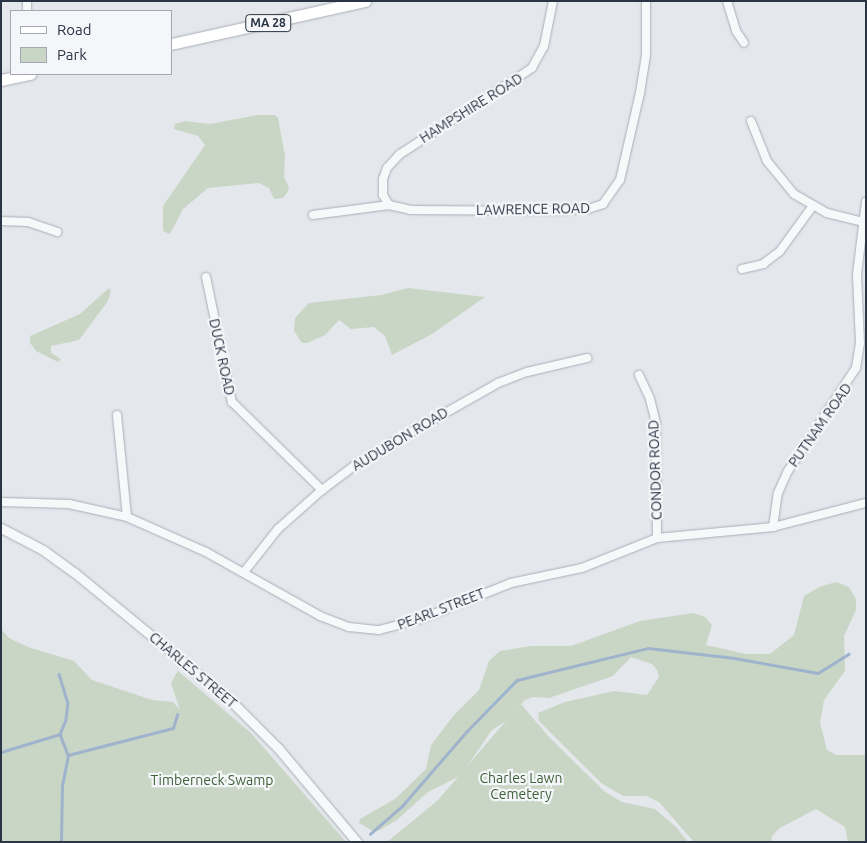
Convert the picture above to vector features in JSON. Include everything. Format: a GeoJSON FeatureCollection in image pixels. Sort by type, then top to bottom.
{"type":"FeatureCollection","features":[{"type":"Feature","properties":{"kind":"main road","name":"MA 28"},"geometry":{"type":"LineString","coordinates":[[172,44],[366,1]]}},
{"type":"Feature","properties":{"kind":"main road"},"geometry":{"type":"LineString","coordinates":[[1,80],[25,75]]}},
{"type":"Feature","properties":{"kind":"street","name":"HAMPSHIRE ROAD"},"geometry":{"type":"LineString","coordinates":[[389,205],[383,195],[383,179],[387,168],[400,154],[532,68],[544,46],[553,1]]}},
{"type":"Feature","properties":{"kind":"street","name":"LAWRENCE ROAD"},"geometry":{"type":"LineString","coordinates":[[313,215],[389,205],[410,210],[548,211],[588,210],[603,204],[620,180],[641,88],[646,1]]}},
{"type":"Feature","properties":{"kind":"street"},"geometry":{"type":"LineString","coordinates":[[727,1],[736,31],[744,43]]}},
{"type":"Feature","properties":{"kind":"street"},"geometry":{"type":"LineString","coordinates":[[751,121],[757,142],[772,170],[794,194],[812,207],[863,222]]}},
{"type":"Feature","properties":{"kind":"street","name":"PUTNAM ROAD"},"geometry":{"type":"LineString","coordinates":[[773,527],[778,493],[788,471],[856,368],[860,344],[857,274],[866,202]]}},
{"type":"Feature","properties":{"kind":"street"},"geometry":{"type":"LineString","coordinates":[[742,269],[763,264],[780,251],[812,207]]}},
{"type":"Feature","properties":{"kind":"street"},"geometry":{"type":"LineString","coordinates":[[1,221],[28,222],[57,232]]}},
{"type":"Feature","properties":{"kind":"street","name":"DUCK ROAD"},"geometry":{"type":"LineString","coordinates":[[206,277],[232,402],[322,490]]}},
{"type":"Feature","properties":{"kind":"street","name":"AUDUBON ROAD"},"geometry":{"type":"LineString","coordinates":[[244,572],[278,529],[322,490],[362,460],[498,383],[587,358]]}},
{"type":"Feature","properties":{"kind":"street","name":"CONDOR ROAD"},"geometry":{"type":"LineString","coordinates":[[639,375],[650,399],[656,423],[657,538]]}},
{"type":"Feature","properties":{"kind":"street"},"geometry":{"type":"LineString","coordinates":[[117,414],[127,517]]}},
{"type":"Feature","properties":{"kind":"street","name":"PEARL STREET"},"geometry":{"type":"LineString","coordinates":[[1,502],[70,504],[127,517],[170,534],[336,623],[354,628],[383,630],[421,619],[510,583],[582,568],[657,538],[773,527],[866,503]]}},
{"type":"Feature","properties":{"kind":"street","name":"CHARLES STREET"},"geometry":{"type":"LineString","coordinates":[[1,528],[43,550],[75,573],[232,702],[278,748],[357,842]]}},
{"type":"Feature","properties":{"kind":"green space"},"geometry":{"type":"Polygon","coordinates":[[[257,115],[275,115],[278,118],[285,156],[284,177],[289,187],[283,198],[274,199],[269,188],[259,183],[208,188],[183,209],[170,234],[163,231],[163,206],[205,145],[198,136],[174,129],[175,124],[185,121],[210,124],[257,115]]]}},
{"type":"Feature","properties":{"kind":"green space"},"geometry":{"type":"Polygon","coordinates":[[[109,288],[111,291],[108,301],[79,340],[51,346],[51,353],[61,359],[58,362],[36,351],[30,343],[30,336],[80,314],[109,288]]]}},
{"type":"Feature","properties":{"kind":"green space"},"geometry":{"type":"Polygon","coordinates":[[[408,288],[485,297],[432,334],[392,355],[385,336],[374,327],[351,329],[339,320],[325,335],[307,343],[302,343],[294,331],[295,318],[309,303],[381,295],[408,288]]]}},
{"type":"Feature","properties":{"kind":"green space","name":"Charles Lawn Cemetery"},"geometry":{"type":"Polygon","coordinates":[[[836,582],[849,587],[856,599],[856,610],[844,636],[845,671],[824,700],[820,723],[827,750],[836,755],[866,755],[866,842],[848,842],[845,827],[816,809],[780,828],[772,836],[771,842],[694,842],[659,802],[646,796],[623,796],[601,783],[539,721],[538,713],[565,702],[614,691],[647,695],[659,677],[657,670],[652,664],[631,657],[613,676],[549,698],[533,697],[521,704],[548,736],[604,791],[622,802],[655,809],[676,827],[688,842],[387,842],[437,801],[458,777],[428,792],[397,820],[380,830],[373,831],[359,823],[360,819],[395,799],[426,769],[431,745],[454,715],[479,690],[489,661],[500,651],[531,646],[571,646],[640,621],[693,613],[705,617],[712,625],[706,645],[746,654],[770,654],[794,635],[804,596],[819,587],[836,582]],[[506,721],[492,730],[467,766],[506,721]]]}},
{"type":"Feature","properties":{"kind":"green space","name":"Timberneck Swamp"},"geometry":{"type":"Polygon","coordinates":[[[1,629],[9,638],[28,647],[74,661],[92,680],[152,700],[173,702],[180,710],[171,683],[178,671],[251,733],[346,842],[1,842],[1,629]]]}},
{"type":"Feature","properties":{"kind":"waterway"},"geometry":{"type":"LineString","coordinates":[[370,834],[402,806],[466,732],[517,680],[648,648],[734,658],[818,673],[849,654]]}},
{"type":"Feature","properties":{"kind":"waterway"},"geometry":{"type":"LineString","coordinates":[[59,674],[68,703],[66,720],[60,734]]}},
{"type":"Feature","properties":{"kind":"waterway"},"geometry":{"type":"LineString","coordinates":[[61,842],[62,786],[68,755],[173,728],[177,715]]}},
{"type":"Feature","properties":{"kind":"waterway"},"geometry":{"type":"LineString","coordinates":[[1,752],[60,734],[68,755]]}}]}
